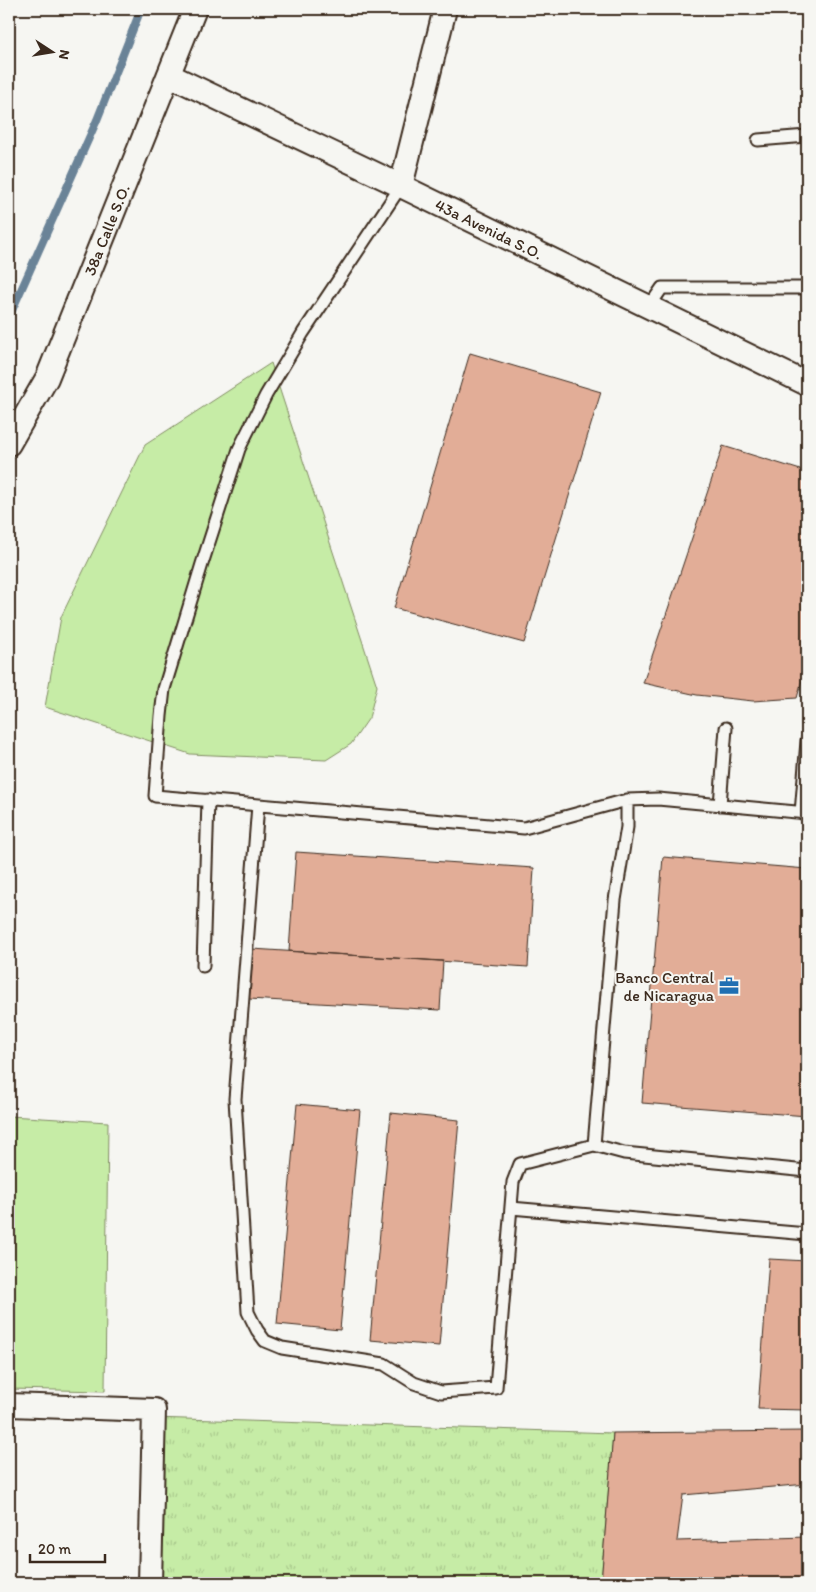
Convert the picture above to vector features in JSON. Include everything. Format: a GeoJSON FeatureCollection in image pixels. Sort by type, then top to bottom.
{"type":"FeatureCollection","features":[{"type":"Feature","properties":{"kind":"street","name":"38a Calle S.O."},"geometry":{"type":"LineString","coordinates":[[9,444],[46,378],[195,9]]}},
{"type":"Feature","properties":{"kind":"street"},"geometry":{"type":"LineString","coordinates":[[401,186],[445,9]]}},
{"type":"Feature","properties":{"kind":"street","name":"43a Avenida S.O."},"geometry":{"type":"LineString","coordinates":[[169,75],[807,384]]}},
{"type":"Feature","properties":{"kind":"street"},"geometry":{"type":"LineString","coordinates":[[9,1405],[154,1410],[150,1583]]}},
{"type":"Feature","properties":{"kind":"lane"},"geometry":{"type":"LineString","coordinates":[[758,140],[807,136]]}},
{"type":"Feature","properties":{"kind":"lane"},"geometry":{"type":"LineString","coordinates":[[401,186],[303,333],[266,395],[239,449],[164,689],[155,796],[524,828],[627,800],[658,799],[804,813],[807,741]]}},
{"type":"Feature","properties":{"kind":"lane"},"geometry":{"type":"LineString","coordinates":[[649,307],[662,288],[807,288]]}},
{"type":"Feature","properties":{"kind":"lane"},"geometry":{"type":"LineString","coordinates":[[720,805],[726,728]]}},
{"type":"Feature","properties":{"kind":"lane"},"geometry":{"type":"LineString","coordinates":[[203,966],[208,800]]}},
{"type":"Feature","properties":{"kind":"lane"},"geometry":{"type":"LineString","coordinates":[[594,1146],[615,900],[627,827],[627,800]]}},
{"type":"Feature","properties":{"kind":"lane"},"geometry":{"type":"LineString","coordinates":[[258,804],[235,1099],[248,1312],[256,1330],[265,1341],[282,1348],[384,1364],[414,1384],[441,1392],[496,1388],[513,1182],[520,1164],[594,1146],[624,1153],[807,1171]]}},
{"type":"Feature","properties":{"kind":"lane"},"geometry":{"type":"LineString","coordinates":[[511,1208],[807,1234]]}},
{"type":"Feature","properties":{"kind":"green space"},"geometry":{"type":"Polygon","coordinates":[[[271,363],[377,686],[369,718],[351,744],[326,760],[190,754],[45,707],[61,617],[145,445],[271,363]]]}},
{"type":"Feature","properties":{"kind":"green space"},"geometry":{"type":"Polygon","coordinates":[[[9,1116],[108,1122],[105,1391],[9,1389],[9,1116]]]}},
{"type":"Feature","properties":{"kind":"green space"},"geometry":{"type":"Polygon","coordinates":[[[154,1418],[613,1433],[601,1583],[152,1583],[154,1418]]]}},
{"type":"Feature","properties":{"kind":"building"},"geometry":{"type":"Polygon","coordinates":[[[470,353],[601,392],[524,643],[394,608],[470,353]]]}},
{"type":"Feature","properties":{"kind":"building"},"geometry":{"type":"Polygon","coordinates":[[[723,446],[807,472],[807,662],[797,698],[753,701],[697,695],[643,683],[723,446]]]}},
{"type":"Feature","properties":{"kind":"building"},"geometry":{"type":"Polygon","coordinates":[[[296,852],[534,868],[528,967],[289,951],[296,852]]]}},
{"type":"Feature","properties":{"kind":"building","name":"Banco Central de Nicaragua"},"geometry":{"type":"Polygon","coordinates":[[[663,857],[807,869],[807,1116],[642,1103],[663,857]]]}},
{"type":"Feature","properties":{"kind":"building"},"geometry":{"type":"Polygon","coordinates":[[[252,949],[443,961],[440,1010],[249,999],[252,949]]]}},
{"type":"Feature","properties":{"kind":"building"},"geometry":{"type":"Polygon","coordinates":[[[297,1104],[360,1110],[340,1330],[277,1324],[297,1104]]]}},
{"type":"Feature","properties":{"kind":"building"},"geometry":{"type":"Polygon","coordinates":[[[391,1113],[459,1120],[439,1346],[370,1340],[391,1113]]]}},
{"type":"Feature","properties":{"kind":"building"},"geometry":{"type":"Polygon","coordinates":[[[769,1259],[807,1261],[807,1410],[758,1409],[769,1259]]]}},
{"type":"Feature","properties":{"kind":"building"},"geometry":{"type":"Polygon","coordinates":[[[807,1431],[807,1484],[683,1495],[677,1541],[807,1537],[807,1583],[601,1583],[613,1433],[807,1431]]]}},
{"type":"Feature","properties":{"kind":"waterway"},"geometry":{"type":"LineString","coordinates":[[9,317],[97,120],[141,9]]}},
{"type":"Feature","properties":{"kind":"place","name":"Banco Central de Nicaragua"},"geometry":{"type":"Point","coordinates":[729,986]}}]}
